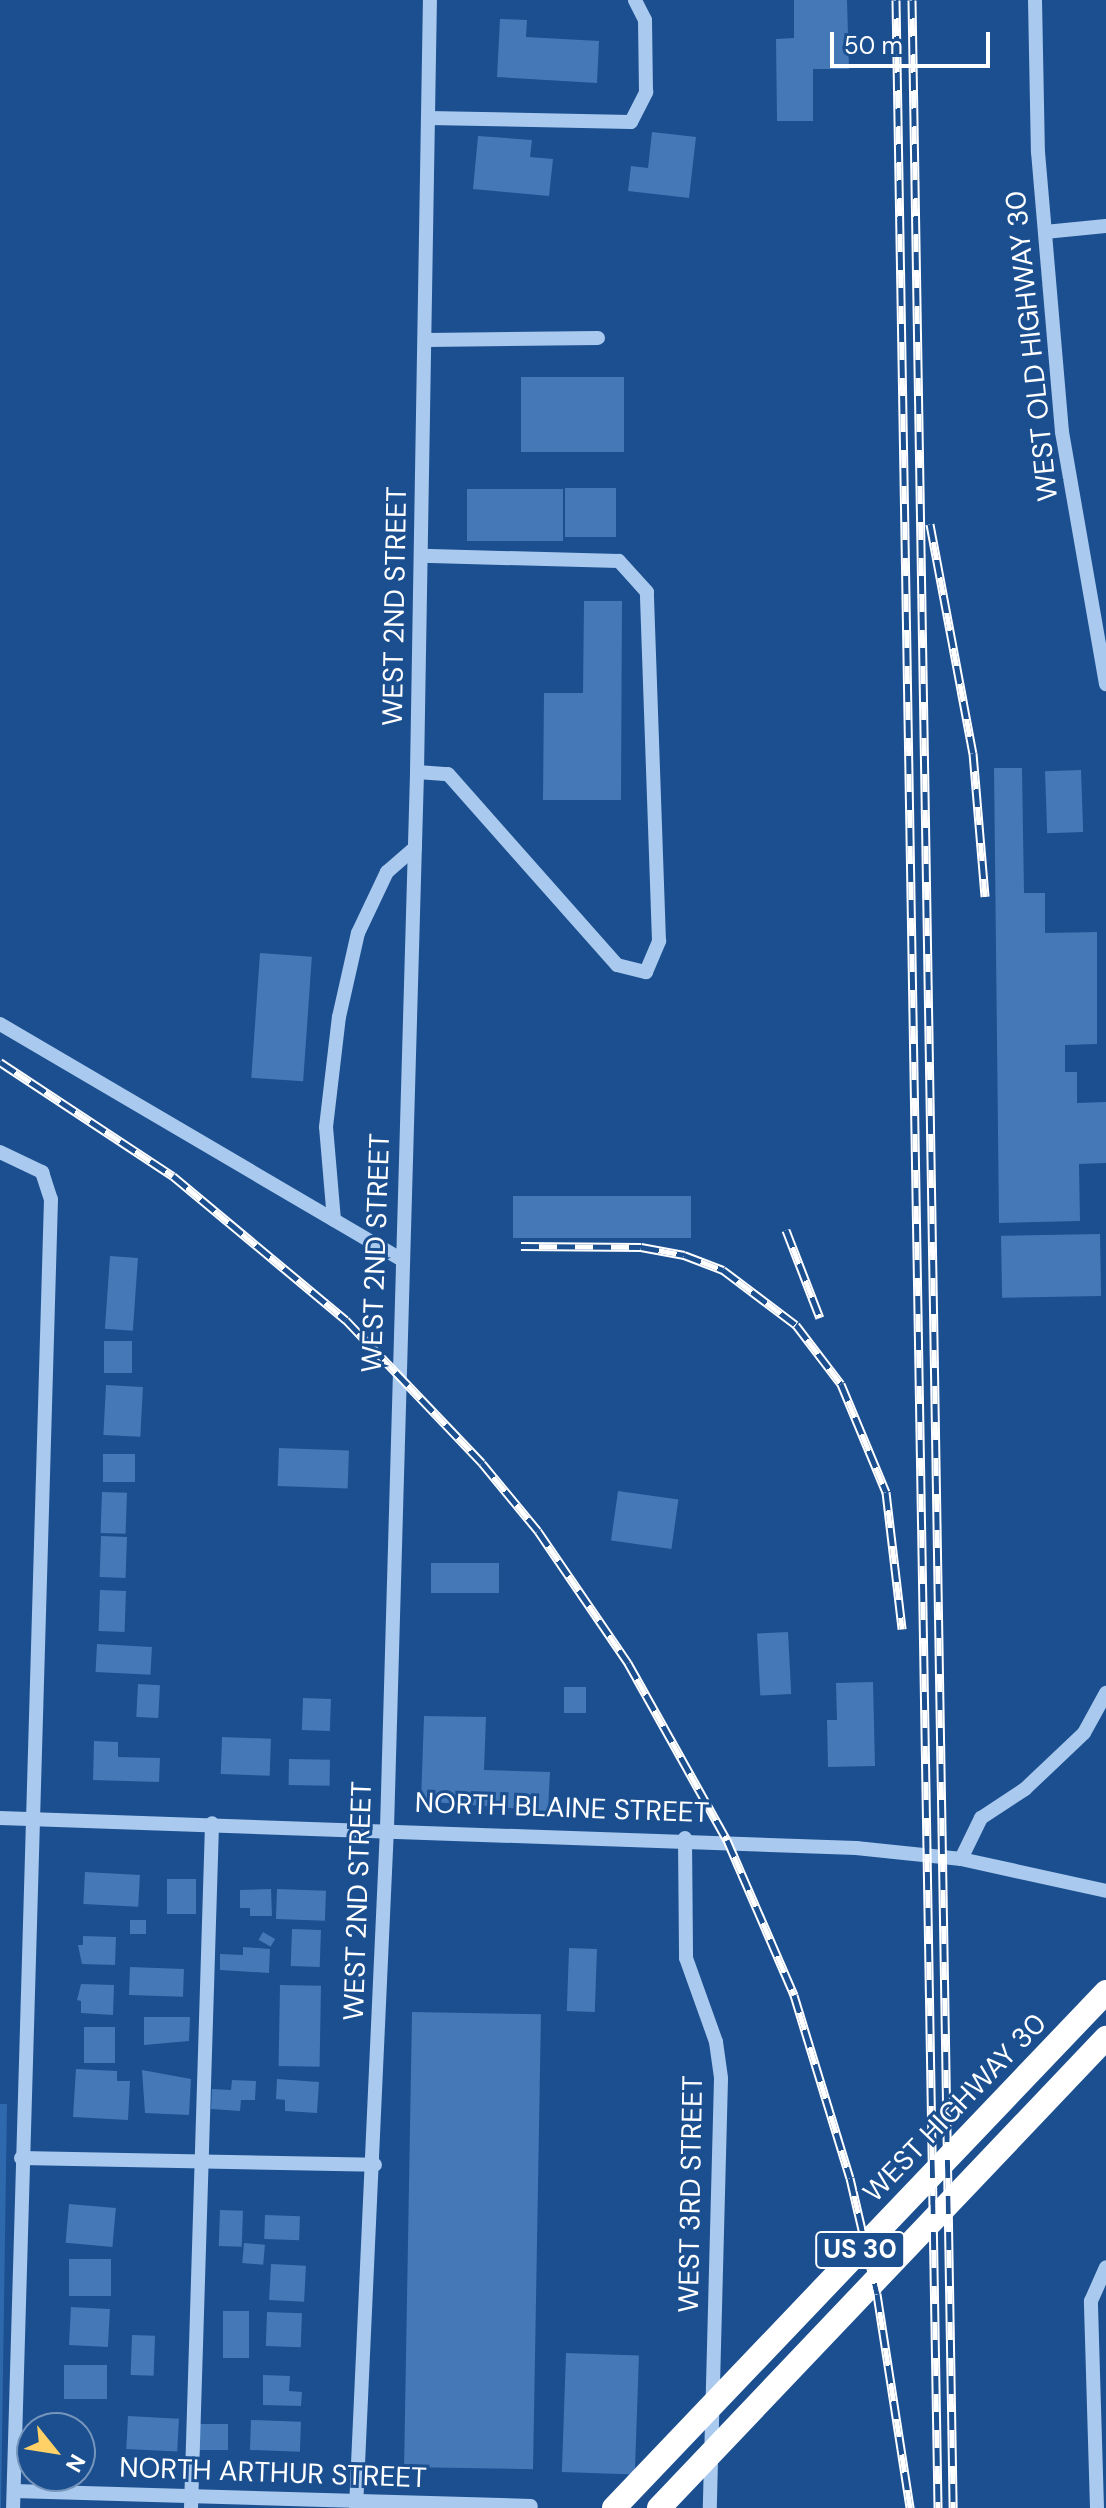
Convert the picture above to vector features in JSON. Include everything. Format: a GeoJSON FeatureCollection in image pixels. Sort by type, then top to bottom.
{"type":"FeatureCollection","features":[{"type":"Feature","properties":{"kind":"highway","name":"WEST HIGHWAY 30"},"geometry":{"type":"LineString","coordinates":[[614,2508],[1106,1992]]}},
{"type":"Feature","properties":{"kind":"highway","name":"US 30"},"geometry":{"type":"LineString","coordinates":[[659,2508],[1106,2038]]}},
{"type":"Feature","properties":{"kind":"street","name":"WEST 2ND STREET"},"geometry":{"type":"LineString","coordinates":[[356,2505],[375,2165],[387,1828],[417,772],[430,0]]}},
{"type":"Feature","properties":{"kind":"street"},"geometry":{"type":"LineString","coordinates":[[428,118],[631,122],[646,92],[645,20],[635,0]]}},
{"type":"Feature","properties":{"kind":"street","name":"WEST OLD HIGHWAY 30"},"geometry":{"type":"LineString","coordinates":[[1035,0],[1045,232],[1062,432],[1106,684]]}},
{"type":"Feature","properties":{"kind":"street"},"geometry":{"type":"LineString","coordinates":[[1045,232],[1106,226]]}},
{"type":"Feature","properties":{"kind":"street"},"geometry":{"type":"LineString","coordinates":[[426,340],[598,338]]}},
{"type":"Feature","properties":{"kind":"street"},"geometry":{"type":"LineString","coordinates":[[417,772],[448,774],[617,965],[646,972],[659,941],[647,592],[619,561],[422,556]]}},
{"type":"Feature","properties":{"kind":"street"},"geometry":{"type":"LineString","coordinates":[[334,1220],[326,1127],[339,1017],[358,933],[387,872],[415,848]]}},
{"type":"Feature","properties":{"kind":"street"},"geometry":{"type":"LineString","coordinates":[[0,1024],[402,1260]]}},
{"type":"Feature","properties":{"kind":"street"},"geometry":{"type":"LineString","coordinates":[[0,1152],[42,1172],[51,1199],[13,2508]]}},
{"type":"Feature","properties":{"kind":"street"},"geometry":{"type":"LineString","coordinates":[[961,1859],[981,1818],[1025,1789],[1084,1733],[1106,1693]]}},
{"type":"Feature","properties":{"kind":"street","name":"NORTH BLAINE STREET"},"geometry":{"type":"LineString","coordinates":[[0,1818],[685,1838],[943,1856],[1106,1891]]}},
{"type":"Feature","properties":{"kind":"street"},"geometry":{"type":"LineString","coordinates":[[191,2502],[212,1823]]}},
{"type":"Feature","properties":{"kind":"street","name":"WEST 3RD STREET"},"geometry":{"type":"LineString","coordinates":[[685,1838],[686,1958],[716,2042],[721,2079],[710,2508]]}},
{"type":"Feature","properties":{"kind":"street"},"geometry":{"type":"LineString","coordinates":[[21,2158],[204,2159],[375,2165]]}},
{"type":"Feature","properties":{"kind":"street"},"geometry":{"type":"LineString","coordinates":[[1097,2508],[1091,2301],[1106,2267]]}},
{"type":"Feature","properties":{"kind":"street","name":"NORTH ARTHUR STREET"},"geometry":{"type":"LineString","coordinates":[[14,2491],[191,2502],[531,2506]]}},
{"type":"Feature","properties":{"kind":"shaded area"},"geometry":{"type":"Polygon","coordinates":[[[0,2104],[7,2104],[1,2508],[0,2508],[0,2104]]]}},
{"type":"Feature","properties":{"kind":"building"},"geometry":{"type":"Polygon","coordinates":[[[794,0],[847,0],[849,69],[813,69],[813,121],[777,121],[776,39],[794,38],[794,0]]]}},
{"type":"Feature","properties":{"kind":"building"},"geometry":{"type":"Polygon","coordinates":[[[500,19],[527,20],[526,37],[599,41],[597,83],[497,77],[500,19]]]}},
{"type":"Feature","properties":{"kind":"building"},"geometry":{"type":"Polygon","coordinates":[[[652,132],[696,137],[689,198],[628,191],[631,166],[648,168],[652,132]]]}},
{"type":"Feature","properties":{"kind":"building"},"geometry":{"type":"Polygon","coordinates":[[[478,136],[532,140],[530,157],[553,159],[549,196],[473,189],[478,136]]]}},
{"type":"Feature","properties":{"kind":"building"},"geometry":{"type":"Polygon","coordinates":[[[521,377],[624,377],[624,452],[521,452],[521,377]]]}},
{"type":"Feature","properties":{"kind":"building"},"geometry":{"type":"Polygon","coordinates":[[[565,488],[616,488],[616,537],[565,537],[565,488]]]}},
{"type":"Feature","properties":{"kind":"building"},"geometry":{"type":"Polygon","coordinates":[[[467,489],[563,489],[563,541],[467,541],[467,489]]]}},
{"type":"Feature","properties":{"kind":"building"},"geometry":{"type":"Polygon","coordinates":[[[584,601],[622,601],[621,800],[543,800],[544,693],[583,693],[584,601]]]}},
{"type":"Feature","properties":{"kind":"building"},"geometry":{"type":"Polygon","coordinates":[[[994,768],[1022,768],[1024,893],[1045,893],[1045,933],[1097,932],[1097,1044],[1065,1045],[1065,1072],[1077,1072],[1077,1103],[1106,1102],[1106,1163],[1079,1164],[1080,1221],[999,1223],[994,768]]]}},
{"type":"Feature","properties":{"kind":"building"},"geometry":{"type":"Polygon","coordinates":[[[1081,770],[1083,832],[1047,833],[1045,771],[1081,770]]]}},
{"type":"Feature","properties":{"kind":"building"},"geometry":{"type":"Polygon","coordinates":[[[260,953],[312,957],[303,1081],[251,1078],[260,953]]]}},
{"type":"Feature","properties":{"kind":"building"},"geometry":{"type":"Polygon","coordinates":[[[513,1196],[691,1196],[691,1238],[513,1238],[513,1196]]]}},
{"type":"Feature","properties":{"kind":"building"},"geometry":{"type":"Polygon","coordinates":[[[1100,1234],[1101,1296],[1002,1298],[1001,1236],[1100,1234]]]}},
{"type":"Feature","properties":{"kind":"building"},"geometry":{"type":"Polygon","coordinates":[[[110,1256],[138,1258],[133,1331],[105,1329],[110,1256]]]}},
{"type":"Feature","properties":{"kind":"building"},"geometry":{"type":"Polygon","coordinates":[[[104,1341],[132,1341],[132,1373],[104,1373],[104,1341]]]}},
{"type":"Feature","properties":{"kind":"building"},"geometry":{"type":"Polygon","coordinates":[[[106,1385],[143,1387],[140,1437],[103,1435],[106,1385]]]}},
{"type":"Feature","properties":{"kind":"building"},"geometry":{"type":"Polygon","coordinates":[[[279,1448],[349,1450],[348,1488],[278,1486],[279,1448]]]}},
{"type":"Feature","properties":{"kind":"building"},"geometry":{"type":"Polygon","coordinates":[[[103,1454],[135,1454],[135,1482],[103,1482],[103,1454]]]}},
{"type":"Feature","properties":{"kind":"building"},"geometry":{"type":"Polygon","coordinates":[[[618,1491],[678,1499],[671,1549],[611,1541],[618,1491]]]}},
{"type":"Feature","properties":{"kind":"building"},"geometry":{"type":"Polygon","coordinates":[[[102,1492],[127,1493],[126,1534],[101,1533],[102,1492]]]}},
{"type":"Feature","properties":{"kind":"building"},"geometry":{"type":"Polygon","coordinates":[[[101,1536],[127,1537],[126,1578],[100,1577],[101,1536]]]}},
{"type":"Feature","properties":{"kind":"building"},"geometry":{"type":"Polygon","coordinates":[[[431,1563],[499,1563],[499,1593],[431,1593],[431,1563]]]}},
{"type":"Feature","properties":{"kind":"building"},"geometry":{"type":"Polygon","coordinates":[[[100,1590],[126,1591],[125,1632],[99,1631],[100,1590]]]}},
{"type":"Feature","properties":{"kind":"building"},"geometry":{"type":"Polygon","coordinates":[[[788,1632],[791,1694],[760,1696],[757,1634],[788,1632]]]}},
{"type":"Feature","properties":{"kind":"building"},"geometry":{"type":"Polygon","coordinates":[[[97,1644],[152,1647],[150,1675],[96,1672],[97,1644]]]}},
{"type":"Feature","properties":{"kind":"building"},"geometry":{"type":"Polygon","coordinates":[[[873,1682],[875,1766],[828,1767],[827,1720],[837,1720],[836,1683],[873,1682]]]}},
{"type":"Feature","properties":{"kind":"building"},"geometry":{"type":"Polygon","coordinates":[[[138,1684],[160,1685],[158,1718],[136,1717],[138,1684]]]}},
{"type":"Feature","properties":{"kind":"building"},"geometry":{"type":"Polygon","coordinates":[[[564,1687],[586,1687],[586,1713],[564,1713],[564,1687]]]}},
{"type":"Feature","properties":{"kind":"building"},"geometry":{"type":"Polygon","coordinates":[[[303,1698],[331,1699],[330,1731],[302,1730],[303,1698]]]}},
{"type":"Feature","properties":{"kind":"building"},"geometry":{"type":"Polygon","coordinates":[[[424,1716],[486,1717],[484,1770],[550,1772],[548,1811],[421,1801],[424,1716]]]}},
{"type":"Feature","properties":{"kind":"building"},"geometry":{"type":"Polygon","coordinates":[[[222,1737],[271,1739],[270,1776],[221,1774],[222,1737]]]}},
{"type":"Feature","properties":{"kind":"building"},"geometry":{"type":"Polygon","coordinates":[[[94,1741],[118,1742],[118,1757],[160,1758],[159,1782],[93,1780],[94,1741]]]}},
{"type":"Feature","properties":{"kind":"building"},"geometry":{"type":"Polygon","coordinates":[[[289,1759],[330,1760],[330,1786],[289,1785],[289,1759]]]}},
{"type":"Feature","properties":{"kind":"building"},"geometry":{"type":"Polygon","coordinates":[[[85,1872],[140,1875],[138,1907],[83,1904],[85,1872]]]}},
{"type":"Feature","properties":{"kind":"building"},"geometry":{"type":"Polygon","coordinates":[[[167,1879],[196,1879],[196,1914],[167,1914],[167,1879]]]}},
{"type":"Feature","properties":{"kind":"building"},"geometry":{"type":"Polygon","coordinates":[[[271,1889],[272,1916],[250,1916],[250,1908],[240,1908],[240,1890],[271,1889]]]}},
{"type":"Feature","properties":{"kind":"building"},"geometry":{"type":"Polygon","coordinates":[[[277,1889],[326,1891],[325,1921],[276,1919],[277,1889]]]}},
{"type":"Feature","properties":{"kind":"building"},"geometry":{"type":"Polygon","coordinates":[[[130,1920],[146,1920],[146,1934],[130,1934],[130,1920]]]}},
{"type":"Feature","properties":{"kind":"building"},"geometry":{"type":"Polygon","coordinates":[[[292,1929],[321,1930],[320,1967],[291,1966],[292,1929]]]}},
{"type":"Feature","properties":{"kind":"building"},"geometry":{"type":"Polygon","coordinates":[[[263,1932],[275,1939],[271,1947],[258,1940],[263,1932]]]}},
{"type":"Feature","properties":{"kind":"building"},"geometry":{"type":"Polygon","coordinates":[[[83,1936],[116,1937],[115,1965],[82,1964],[78,1945],[83,1945],[83,1936]]]}},
{"type":"Feature","properties":{"kind":"building"},"geometry":{"type":"Polygon","coordinates":[[[243,1947],[270,1949],[269,1973],[220,1970],[220,1954],[243,1955],[243,1947]]]}},
{"type":"Feature","properties":{"kind":"building"},"geometry":{"type":"Polygon","coordinates":[[[569,1948],[597,1949],[595,2012],[567,2011],[569,1948]]]}},
{"type":"Feature","properties":{"kind":"building"},"geometry":{"type":"Polygon","coordinates":[[[130,1967],[184,1969],[183,1997],[129,1995],[130,1967]]]}},
{"type":"Feature","properties":{"kind":"building"},"geometry":{"type":"Polygon","coordinates":[[[81,1984],[114,1985],[113,2015],[81,2013],[81,2001],[77,2000],[81,1984]]]}},
{"type":"Feature","properties":{"kind":"building"},"geometry":{"type":"Polygon","coordinates":[[[280,1985],[321,1986],[320,2067],[279,2066],[280,1985]]]}},
{"type":"Feature","properties":{"kind":"building"},"geometry":{"type":"Polygon","coordinates":[[[412,2012],[541,2014],[533,2469],[404,2467],[412,2012]]]}},
{"type":"Feature","properties":{"kind":"building"},"geometry":{"type":"Polygon","coordinates":[[[144,2017],[190,2017],[189,2041],[144,2045],[144,2017]]]}},
{"type":"Feature","properties":{"kind":"building"},"geometry":{"type":"Polygon","coordinates":[[[84,2027],[115,2027],[115,2063],[84,2063],[84,2027]]]}},
{"type":"Feature","properties":{"kind":"building"},"geometry":{"type":"Polygon","coordinates":[[[76,2069],[117,2071],[117,2081],[130,2081],[128,2120],[73,2117],[76,2069]]]}},
{"type":"Feature","properties":{"kind":"building"},"geometry":{"type":"Polygon","coordinates":[[[142,2070],[191,2079],[189,2115],[145,2113],[142,2070]]]}},
{"type":"Feature","properties":{"kind":"building"},"geometry":{"type":"Polygon","coordinates":[[[277,2079],[319,2082],[317,2113],[285,2111],[285,2100],[276,2099],[277,2079]]]}},
{"type":"Feature","properties":{"kind":"building"},"geometry":{"type":"Polygon","coordinates":[[[232,2080],[256,2081],[255,2100],[241,2100],[240,2111],[211,2109],[212,2089],[231,2090],[232,2080]]]}},
{"type":"Feature","properties":{"kind":"building"},"geometry":{"type":"Polygon","coordinates":[[[69,2204],[116,2208],[112,2247],[66,2243],[69,2204]]]}},
{"type":"Feature","properties":{"kind":"building"},"geometry":{"type":"Polygon","coordinates":[[[220,2210],[243,2211],[242,2247],[219,2246],[220,2210]]]}},
{"type":"Feature","properties":{"kind":"building"},"geometry":{"type":"Polygon","coordinates":[[[265,2215],[300,2216],[299,2240],[264,2239],[265,2215]]]}},
{"type":"Feature","properties":{"kind":"building"},"geometry":{"type":"Polygon","coordinates":[[[244,2243],[265,2245],[263,2265],[242,2263],[244,2243]]]}},
{"type":"Feature","properties":{"kind":"building"},"geometry":{"type":"Polygon","coordinates":[[[69,2259],[111,2259],[111,2296],[69,2296],[69,2259]]]}},
{"type":"Feature","properties":{"kind":"building"},"geometry":{"type":"Polygon","coordinates":[[[271,2264],[306,2266],[304,2302],[269,2300],[271,2264]]]}},
{"type":"Feature","properties":{"kind":"building"},"geometry":{"type":"Polygon","coordinates":[[[71,2307],[110,2309],[108,2347],[69,2345],[71,2307]]]}},
{"type":"Feature","properties":{"kind":"building"},"geometry":{"type":"Polygon","coordinates":[[[223,2311],[249,2311],[249,2358],[223,2358],[223,2311]]]}},
{"type":"Feature","properties":{"kind":"building"},"geometry":{"type":"Polygon","coordinates":[[[267,2312],[302,2313],[301,2347],[266,2346],[267,2312]]]}},
{"type":"Feature","properties":{"kind":"building"},"geometry":{"type":"Polygon","coordinates":[[[132,2335],[155,2336],[154,2376],[131,2375],[132,2335]]]}},
{"type":"Feature","properties":{"kind":"building"},"geometry":{"type":"Polygon","coordinates":[[[566,2353],[639,2356],[635,2474],[562,2472],[566,2353]]]}},
{"type":"Feature","properties":{"kind":"building"},"geometry":{"type":"Polygon","coordinates":[[[64,2365],[107,2365],[107,2399],[64,2399],[64,2365]]]}},
{"type":"Feature","properties":{"kind":"building"},"geometry":{"type":"Polygon","coordinates":[[[263,2375],[290,2376],[289,2391],[302,2392],[301,2406],[263,2405],[263,2375]]]}},
{"type":"Feature","properties":{"kind":"building"},"geometry":{"type":"Polygon","coordinates":[[[128,2416],[179,2419],[177,2452],[126,2449],[128,2416]]]}},
{"type":"Feature","properties":{"kind":"building"},"geometry":{"type":"Polygon","coordinates":[[[251,2420],[301,2422],[300,2452],[250,2450],[251,2420]]]}},
{"type":"Feature","properties":{"kind":"building"},"geometry":{"type":"Polygon","coordinates":[[[199,2424],[228,2424],[228,2450],[199,2450],[199,2424]]]}},
{"type":"Feature","properties":{"kind":"railway"},"geometry":{"type":"LineString","coordinates":[[896,0],[938,2508]]}},
{"type":"Feature","properties":{"kind":"railway"},"geometry":{"type":"LineString","coordinates":[[912,0],[953,2508]]}},
{"type":"Feature","properties":{"kind":"railway"},"geometry":{"type":"LineString","coordinates":[[930,524],[973,753],[985,897]]}},
{"type":"Feature","properties":{"kind":"railway"},"geometry":{"type":"LineString","coordinates":[[0,1062],[173,1176],[346,1320],[482,1463],[538,1531],[628,1663],[727,1840],[794,1995],[850,2178],[877,2294],[910,2508]]}},
{"type":"Feature","properties":{"kind":"railway"},"geometry":{"type":"LineString","coordinates":[[786,1230],[820,1318]]}},
{"type":"Feature","properties":{"kind":"railway"},"geometry":{"type":"LineString","coordinates":[[521,1246],[641,1247],[684,1255],[723,1270],[796,1325],[841,1384],[886,1492],[902,1629]]}}]}
